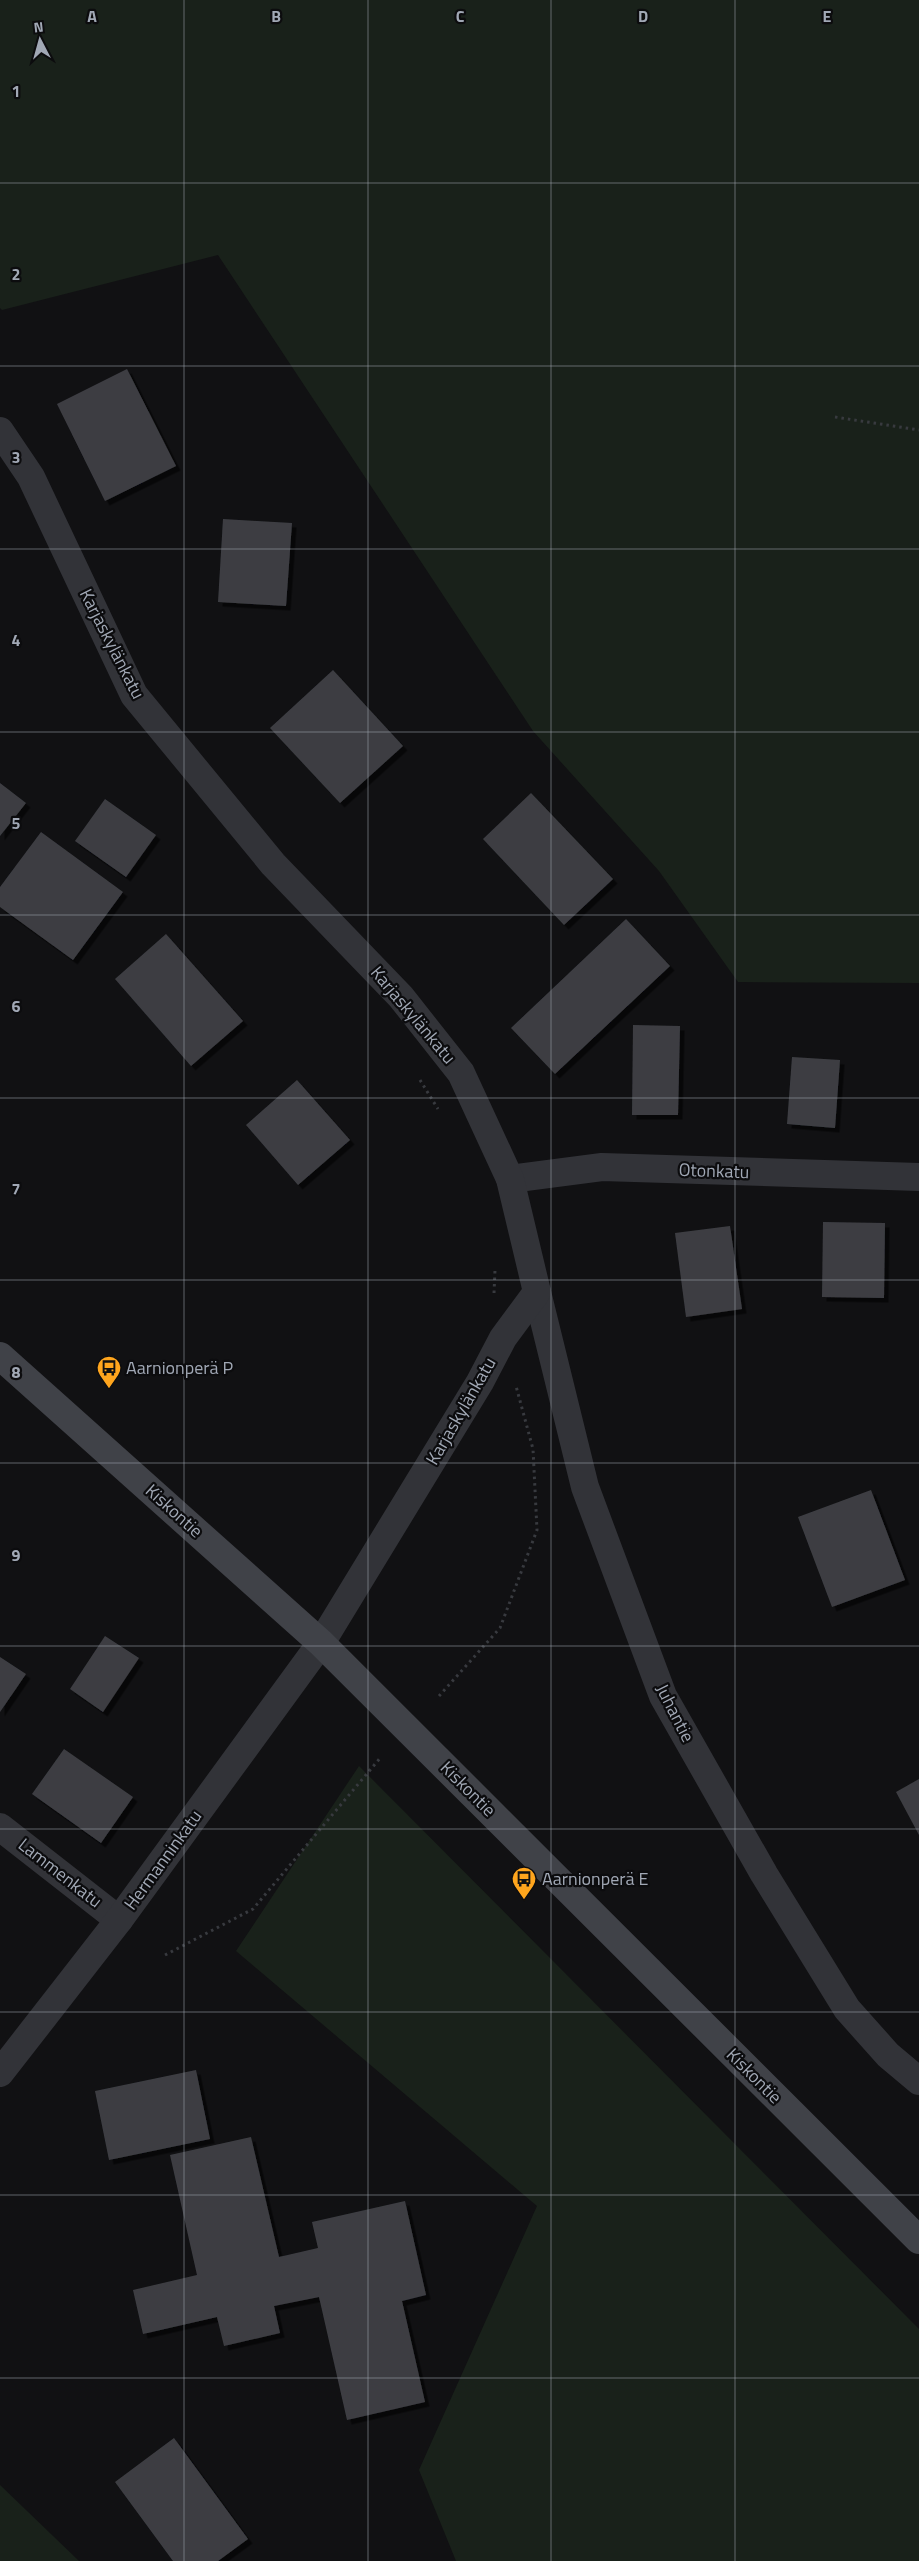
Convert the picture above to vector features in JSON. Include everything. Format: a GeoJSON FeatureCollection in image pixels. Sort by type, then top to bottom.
{"type":"FeatureCollection","features":[{"type":"Feature","properties":{"kind":"main road","name":"Kiskontie"},"geometry":{"type":"LineString","coordinates":[[0,1356],[321,1643],[919,2240]]}},
{"type":"Feature","properties":{"kind":"street","name":"Karjaskylänkatu"},"geometry":{"type":"LineString","coordinates":[[0,431],[32,477],[134,695],[273,864],[402,997],[455,1065],[489,1130],[510,1179],[537,1292],[503,1338],[480,1382],[321,1643]]}},
{"type":"Feature","properties":{"kind":"street","name":"Otonkatu"},"geometry":{"type":"LineString","coordinates":[[510,1179],[602,1167],[919,1177]]}},
{"type":"Feature","properties":{"kind":"street","name":"Juhantie"},"geometry":{"type":"LineString","coordinates":[[537,1292],[585,1487],[663,1696],[764,1874],[847,2009],[888,2054],[919,2081]]}},
{"type":"Feature","properties":{"kind":"street","name":"Hermanninkatu"},"geometry":{"type":"LineString","coordinates":[[0,2074],[119,1920],[321,1643]]}},
{"type":"Feature","properties":{"kind":"street","name":"Lammenkatu"},"geometry":{"type":"LineString","coordinates":[[0,1827],[119,1920]]}},
{"type":"Feature","properties":{"kind":"path"},"geometry":{"type":"LineString","coordinates":[[835,417],[919,430]]}},
{"type":"Feature","properties":{"kind":"path"},"geometry":{"type":"LineString","coordinates":[[417,1074],[442,1116]]}},
{"type":"Feature","properties":{"kind":"path"},"geometry":{"type":"LineString","coordinates":[[439,1696],[500,1628],[537,1530],[533,1449],[493,1302],[495,1266]]}},
{"type":"Feature","properties":{"kind":"path"},"geometry":{"type":"LineString","coordinates":[[165,1955],[254,1909],[381,1756]]}},
{"type":"Feature","properties":{"kind":"shaded area"},"geometry":{"type":"Polygon","coordinates":[[[0,0],[919,0],[919,983],[738,982],[659,871],[533,731],[218,255],[2,310],[0,308],[0,0]]]}},
{"type":"Feature","properties":{"kind":"shaded area"},"geometry":{"type":"Polygon","coordinates":[[[359,1766],[919,2329],[919,2561],[456,2561],[419,2470],[537,2206],[236,1951],[359,1766]]]}},
{"type":"Feature","properties":{"kind":"shaded area"},"geometry":{"type":"Polygon","coordinates":[[[0,2485],[79,2561],[0,2561],[0,2485]]]}},
{"type":"Feature","properties":{"kind":"building"},"geometry":{"type":"Polygon","coordinates":[[[127,369],[176,466],[105,501],[57,404],[127,369]]]}},
{"type":"Feature","properties":{"kind":"building"},"geometry":{"type":"Polygon","coordinates":[[[223,519],[292,523],[286,606],[218,602],[223,519]]]}},
{"type":"Feature","properties":{"kind":"building"},"geometry":{"type":"Polygon","coordinates":[[[333,670],[403,746],[340,803],[270,728],[333,670]]]}},
{"type":"Feature","properties":{"kind":"building"},"geometry":{"type":"Polygon","coordinates":[[[0,783],[26,803],[0,836],[0,783]]]}},
{"type":"Feature","properties":{"kind":"building"},"geometry":{"type":"Polygon","coordinates":[[[531,793],[613,879],[564,925],[483,839],[531,793]]]}},
{"type":"Feature","properties":{"kind":"building"},"geometry":{"type":"Polygon","coordinates":[[[105,799],[156,835],[126,877],[75,841],[105,799]]]}},
{"type":"Feature","properties":{"kind":"building"},"geometry":{"type":"Polygon","coordinates":[[[41,832],[123,892],[73,960],[0,907],[0,887],[41,832]]]}},
{"type":"Feature","properties":{"kind":"building"},"geometry":{"type":"Polygon","coordinates":[[[626,919],[670,966],[555,1074],[511,1028],[626,919]]]}},
{"type":"Feature","properties":{"kind":"building"},"geometry":{"type":"Polygon","coordinates":[[[166,934],[243,1021],[191,1066],[115,979],[166,934]]]}},
{"type":"Feature","properties":{"kind":"building"},"geometry":{"type":"Polygon","coordinates":[[[633,1025],[680,1026],[678,1115],[632,1115],[633,1025]]]}},
{"type":"Feature","properties":{"kind":"building"},"geometry":{"type":"Polygon","coordinates":[[[792,1057],[840,1060],[835,1128],[787,1124],[792,1057]]]}},
{"type":"Feature","properties":{"kind":"building"},"geometry":{"type":"Polygon","coordinates":[[[297,1080],[350,1140],[298,1185],[246,1125],[297,1080]]]}},
{"type":"Feature","properties":{"kind":"building"},"geometry":{"type":"Polygon","coordinates":[[[823,1222],[885,1223],[884,1298],[822,1297],[823,1222]]]}},
{"type":"Feature","properties":{"kind":"building"},"geometry":{"type":"Polygon","coordinates":[[[730,1226],[742,1309],[686,1317],[675,1233],[730,1226]]]}},
{"type":"Feature","properties":{"kind":"building"},"geometry":{"type":"Polygon","coordinates":[[[871,1490],[905,1580],[832,1607],[798,1517],[871,1490]]]}},
{"type":"Feature","properties":{"kind":"building"},"geometry":{"type":"Polygon","coordinates":[[[105,1636],[139,1658],[103,1712],[70,1689],[105,1636]]]}},
{"type":"Feature","properties":{"kind":"building"},"geometry":{"type":"Polygon","coordinates":[[[0,1657],[26,1674],[0,1712],[0,1657]]]}},
{"type":"Feature","properties":{"kind":"building"},"geometry":{"type":"Polygon","coordinates":[[[64,1749],[133,1797],[101,1843],[32,1794],[64,1749]]]}},
{"type":"Feature","properties":{"kind":"building"},"geometry":{"type":"Polygon","coordinates":[[[919,1779],[919,1835],[896,1792],[919,1779]]]}},
{"type":"Feature","properties":{"kind":"building"},"geometry":{"type":"Polygon","coordinates":[[[196,2070],[210,2139],[109,2160],[95,2091],[196,2070]]]}},
{"type":"Feature","properties":{"kind":"building"},"geometry":{"type":"Polygon","coordinates":[[[251,2137],[279,2257],[318,2248],[312,2222],[405,2201],[426,2295],[402,2301],[425,2402],[347,2420],[319,2297],[274,2306],[280,2333],[224,2346],[217,2317],[143,2334],[133,2290],[197,2275],[170,2155],[251,2137]]]}},
{"type":"Feature","properties":{"kind":"building"},"geometry":{"type":"Polygon","coordinates":[[[174,2438],[248,2539],[218,2561],[173,2561],[115,2482],[174,2438]]]}},
{"type":"Feature","properties":{"kind":"place","name":"Aarnionperä P"},"geometry":{"type":"Point","coordinates":[109,1389]}},
{"type":"Feature","properties":{"kind":"place","name":"Aarnionperä E"},"geometry":{"type":"Point","coordinates":[524,1900]}}]}
